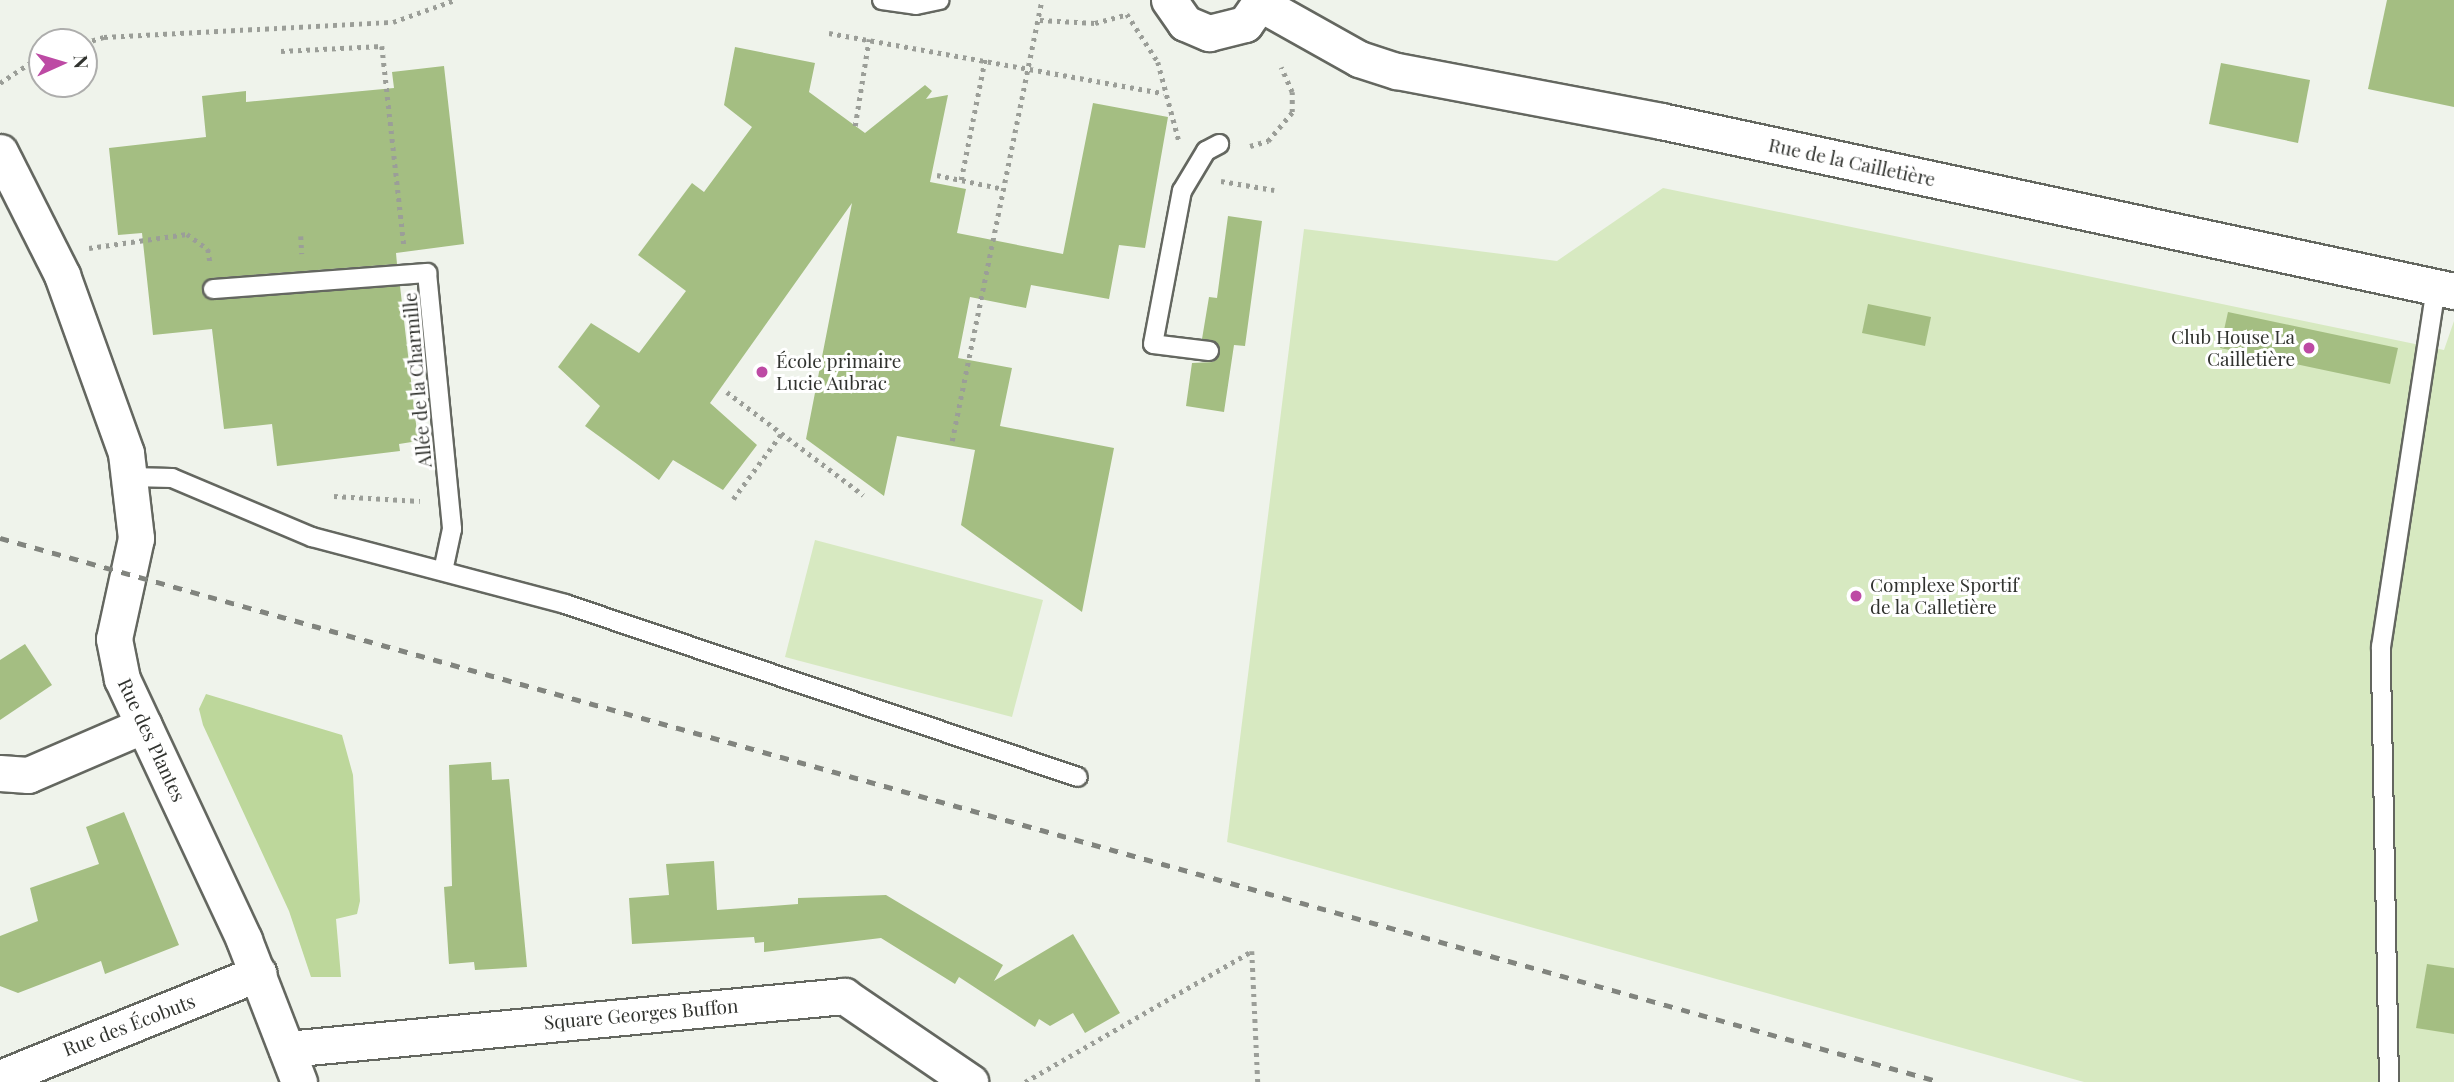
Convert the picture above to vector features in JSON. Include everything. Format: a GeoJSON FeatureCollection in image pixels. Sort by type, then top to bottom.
{"type":"FeatureCollection","features":[{"type":"Feature","properties":{"kind":"street","name":"Rue de la Cailletière"},"geometry":{"type":"LineString","coordinates":[[1169,0],[1185,23],[1209,33],[1245,24],[1262,2],[1359,59],[1397,71],[1661,121],[2445,289]]}},
{"type":"Feature","properties":{"kind":"street","name":"Rue des Plantes"},"geometry":{"type":"LineString","coordinates":[[0,152],[54,258],[103,377],[130,477],[136,538],[114,639],[122,679],[258,973],[299,1082]]}},
{"type":"Feature","properties":{"kind":"street"},"geometry":{"type":"LineString","coordinates":[[0,773],[37,772],[145,724]]}},
{"type":"Feature","properties":{"kind":"street","name":"Rue des Écobuts"},"geometry":{"type":"LineString","coordinates":[[0,1078],[258,973]]}},
{"type":"Feature","properties":{"kind":"street","name":"Square Georges Buffon"},"geometry":{"type":"LineString","coordinates":[[286,1048],[844,996],[970,1082]]}},
{"type":"Feature","properties":{"kind":"lane"},"geometry":{"type":"LineString","coordinates":[[882,0],[916,5],[939,0]]}},
{"type":"Feature","properties":{"kind":"lane"},"geometry":{"type":"LineString","coordinates":[[1209,351],[1153,344],[1182,191],[1206,151],[1219,144]]}},
{"type":"Feature","properties":{"kind":"lane","name":"Allée de la Charmille"},"geometry":{"type":"LineString","coordinates":[[213,289],[406,272],[427,273],[452,529],[443,571]]}},
{"type":"Feature","properties":{"kind":"lane"},"geometry":{"type":"LineString","coordinates":[[2389,1082],[2381,647],[2445,289]]}},
{"type":"Feature","properties":{"kind":"lane"},"geometry":{"type":"LineString","coordinates":[[130,477],[172,478],[312,537],[565,604],[1078,777]]}},
{"type":"Feature","properties":{"kind":"path"},"geometry":{"type":"LineString","coordinates":[[98,39],[393,22],[455,0]]}},
{"type":"Feature","properties":{"kind":"path"},"geometry":{"type":"LineString","coordinates":[[952,441],[1042,0]]}},
{"type":"Feature","properties":{"kind":"path"},"geometry":{"type":"LineString","coordinates":[[1040,20],[1095,23],[1136,11]]}},
{"type":"Feature","properties":{"kind":"path"},"geometry":{"type":"LineString","coordinates":[[1127,15],[1151,45],[1181,148]]}},
{"type":"Feature","properties":{"kind":"path"},"geometry":{"type":"LineString","coordinates":[[829,33],[1030,66],[1164,93]]}},
{"type":"Feature","properties":{"kind":"path"},"geometry":{"type":"LineString","coordinates":[[855,126],[869,39]]}},
{"type":"Feature","properties":{"kind":"path"},"geometry":{"type":"LineString","coordinates":[[281,51],[382,46],[406,272]]}},
{"type":"Feature","properties":{"kind":"path"},"geometry":{"type":"LineString","coordinates":[[961,180],[985,59]]}},
{"type":"Feature","properties":{"kind":"path"},"geometry":{"type":"LineString","coordinates":[[0,83],[28,64]]}},
{"type":"Feature","properties":{"kind":"path"},"geometry":{"type":"LineString","coordinates":[[1250,146],[1268,141],[1292,112],[1292,92],[1281,67]]}},
{"type":"Feature","properties":{"kind":"path"},"geometry":{"type":"LineString","coordinates":[[937,174],[1004,189]]}},
{"type":"Feature","properties":{"kind":"path"},"geometry":{"type":"LineString","coordinates":[[1213,180],[1274,190]]}},
{"type":"Feature","properties":{"kind":"path"},"geometry":{"type":"LineString","coordinates":[[54,258],[92,247],[187,234],[208,249],[213,289]]}},
{"type":"Feature","properties":{"kind":"path"},"geometry":{"type":"LineString","coordinates":[[727,392],[863,495]]}},
{"type":"Feature","properties":{"kind":"path"},"geometry":{"type":"LineString","coordinates":[[733,499],[782,433]]}},
{"type":"Feature","properties":{"kind":"path"},"geometry":{"type":"LineString","coordinates":[[334,496],[401,502],[449,498]]}},
{"type":"Feature","properties":{"kind":"path"},"geometry":{"type":"LineString","coordinates":[[1025,1082],[1252,951],[1258,1082]]}},
{"type":"Feature","properties":{"kind":"shaded area","name":"Complexe Sportif de la Calletière"},"geometry":{"type":"Polygon","coordinates":[[[1663,188],[2444,350],[2454,321],[2454,1082],[2084,1082],[1227,842],[1304,229],[1557,261],[1663,188]]]}},
{"type":"Feature","properties":{"kind":"shaded area"},"geometry":{"type":"Polygon","coordinates":[[[815,540],[1043,600],[1012,717],[785,657],[815,540]]]}},
{"type":"Feature","properties":{"kind":"shaded area"},"geometry":{"type":"Polygon","coordinates":[[[206,694],[342,735],[353,775],[360,901],[357,914],[336,919],[341,977],[311,977],[289,911],[203,725],[199,709],[206,694]]]}},
{"type":"Feature","properties":{"kind":"building"},"geometry":{"type":"Polygon","coordinates":[[[2387,0],[2454,0],[2454,107],[2368,89],[2387,0]]]}},
{"type":"Feature","properties":{"kind":"building"},"geometry":{"type":"Polygon","coordinates":[[[735,47],[815,63],[809,92],[865,133],[925,85],[932,91],[926,99],[948,95],[930,182],[966,189],[957,233],[1063,254],[1093,103],[1168,117],[1145,248],[1119,245],[1109,299],[1031,285],[1026,308],[970,297],[958,358],[1012,368],[1000,426],[1114,448],[1082,612],[961,525],[975,450],[897,436],[884,496],[806,439],[852,203],[710,403],[757,445],[723,490],[673,460],[659,480],[585,426],[600,406],[558,367],[591,323],[639,353],[686,291],[638,255],[692,183],[704,192],[752,127],[724,105],[735,47]]]}},
{"type":"Feature","properties":{"kind":"building"},"geometry":{"type":"Polygon","coordinates":[[[2221,63],[2310,80],[2298,143],[2209,124],[2221,63]]]}},
{"type":"Feature","properties":{"kind":"building"},"geometry":{"type":"Polygon","coordinates":[[[444,66],[464,244],[396,253],[397,264],[212,278],[203,285],[204,296],[214,300],[400,286],[418,441],[399,444],[400,451],[277,466],[272,424],[224,429],[212,329],[153,335],[142,233],[118,235],[109,148],[206,137],[202,96],[246,91],[246,102],[394,88],[392,72],[444,66]]]}},
{"type":"Feature","properties":{"kind":"building"},"geometry":{"type":"Polygon","coordinates":[[[1228,216],[1262,221],[1245,346],[1234,345],[1224,412],[1186,406],[1192,363],[1213,362],[1220,353],[1216,342],[1202,339],[1209,297],[1217,298],[1228,216]]]}},
{"type":"Feature","properties":{"kind":"building"},"geometry":{"type":"Polygon","coordinates":[[[1868,304],[1931,317],[1925,346],[1862,333],[1868,304]]]}},
{"type":"Feature","properties":{"kind":"building","name":"Club House La Cailletière"},"geometry":{"type":"Polygon","coordinates":[[[2228,312],[2398,348],[2390,384],[2220,348],[2228,312]]]}},
{"type":"Feature","properties":{"kind":"building"},"geometry":{"type":"Polygon","coordinates":[[[25,644],[52,685],[0,720],[0,660],[25,644]]]}},
{"type":"Feature","properties":{"kind":"building"},"geometry":{"type":"Polygon","coordinates":[[[491,762],[492,780],[509,779],[527,967],[475,970],[474,962],[449,964],[444,887],[452,886],[449,765],[491,762]]]}},
{"type":"Feature","properties":{"kind":"building"},"geometry":{"type":"Polygon","coordinates":[[[124,812],[179,945],[105,974],[101,961],[18,993],[0,986],[0,936],[38,921],[30,888],[99,864],[86,827],[124,812]]]}},
{"type":"Feature","properties":{"kind":"building"},"geometry":{"type":"Polygon","coordinates":[[[714,861],[717,910],[798,904],[798,898],[886,895],[1003,965],[994,981],[1073,934],[1120,1013],[1085,1033],[1073,1013],[1050,1026],[1039,1019],[1035,1027],[959,977],[955,984],[881,938],[764,952],[764,942],[755,943],[754,937],[632,944],[629,898],[669,895],[666,864],[714,861]]]}},
{"type":"Feature","properties":{"kind":"building"},"geometry":{"type":"Polygon","coordinates":[[[2427,964],[2454,968],[2454,1034],[2416,1028],[2427,964]]]}},
{"type":"Feature","properties":{"kind":"railway"},"geometry":{"type":"LineString","coordinates":[[0,538],[1940,1082]]}},
{"type":"Feature","properties":{"kind":"place","name":"Club House La Cailletière"},"geometry":{"type":"Point","coordinates":[2309,348]}},
{"type":"Feature","properties":{"kind":"place","name":"École primaire Lucie Aubrac"},"geometry":{"type":"Point","coordinates":[762,372]}},
{"type":"Feature","properties":{"kind":"place","name":"Complexe Sportif de la Calletière"},"geometry":{"type":"Point","coordinates":[1856,596]}}]}
